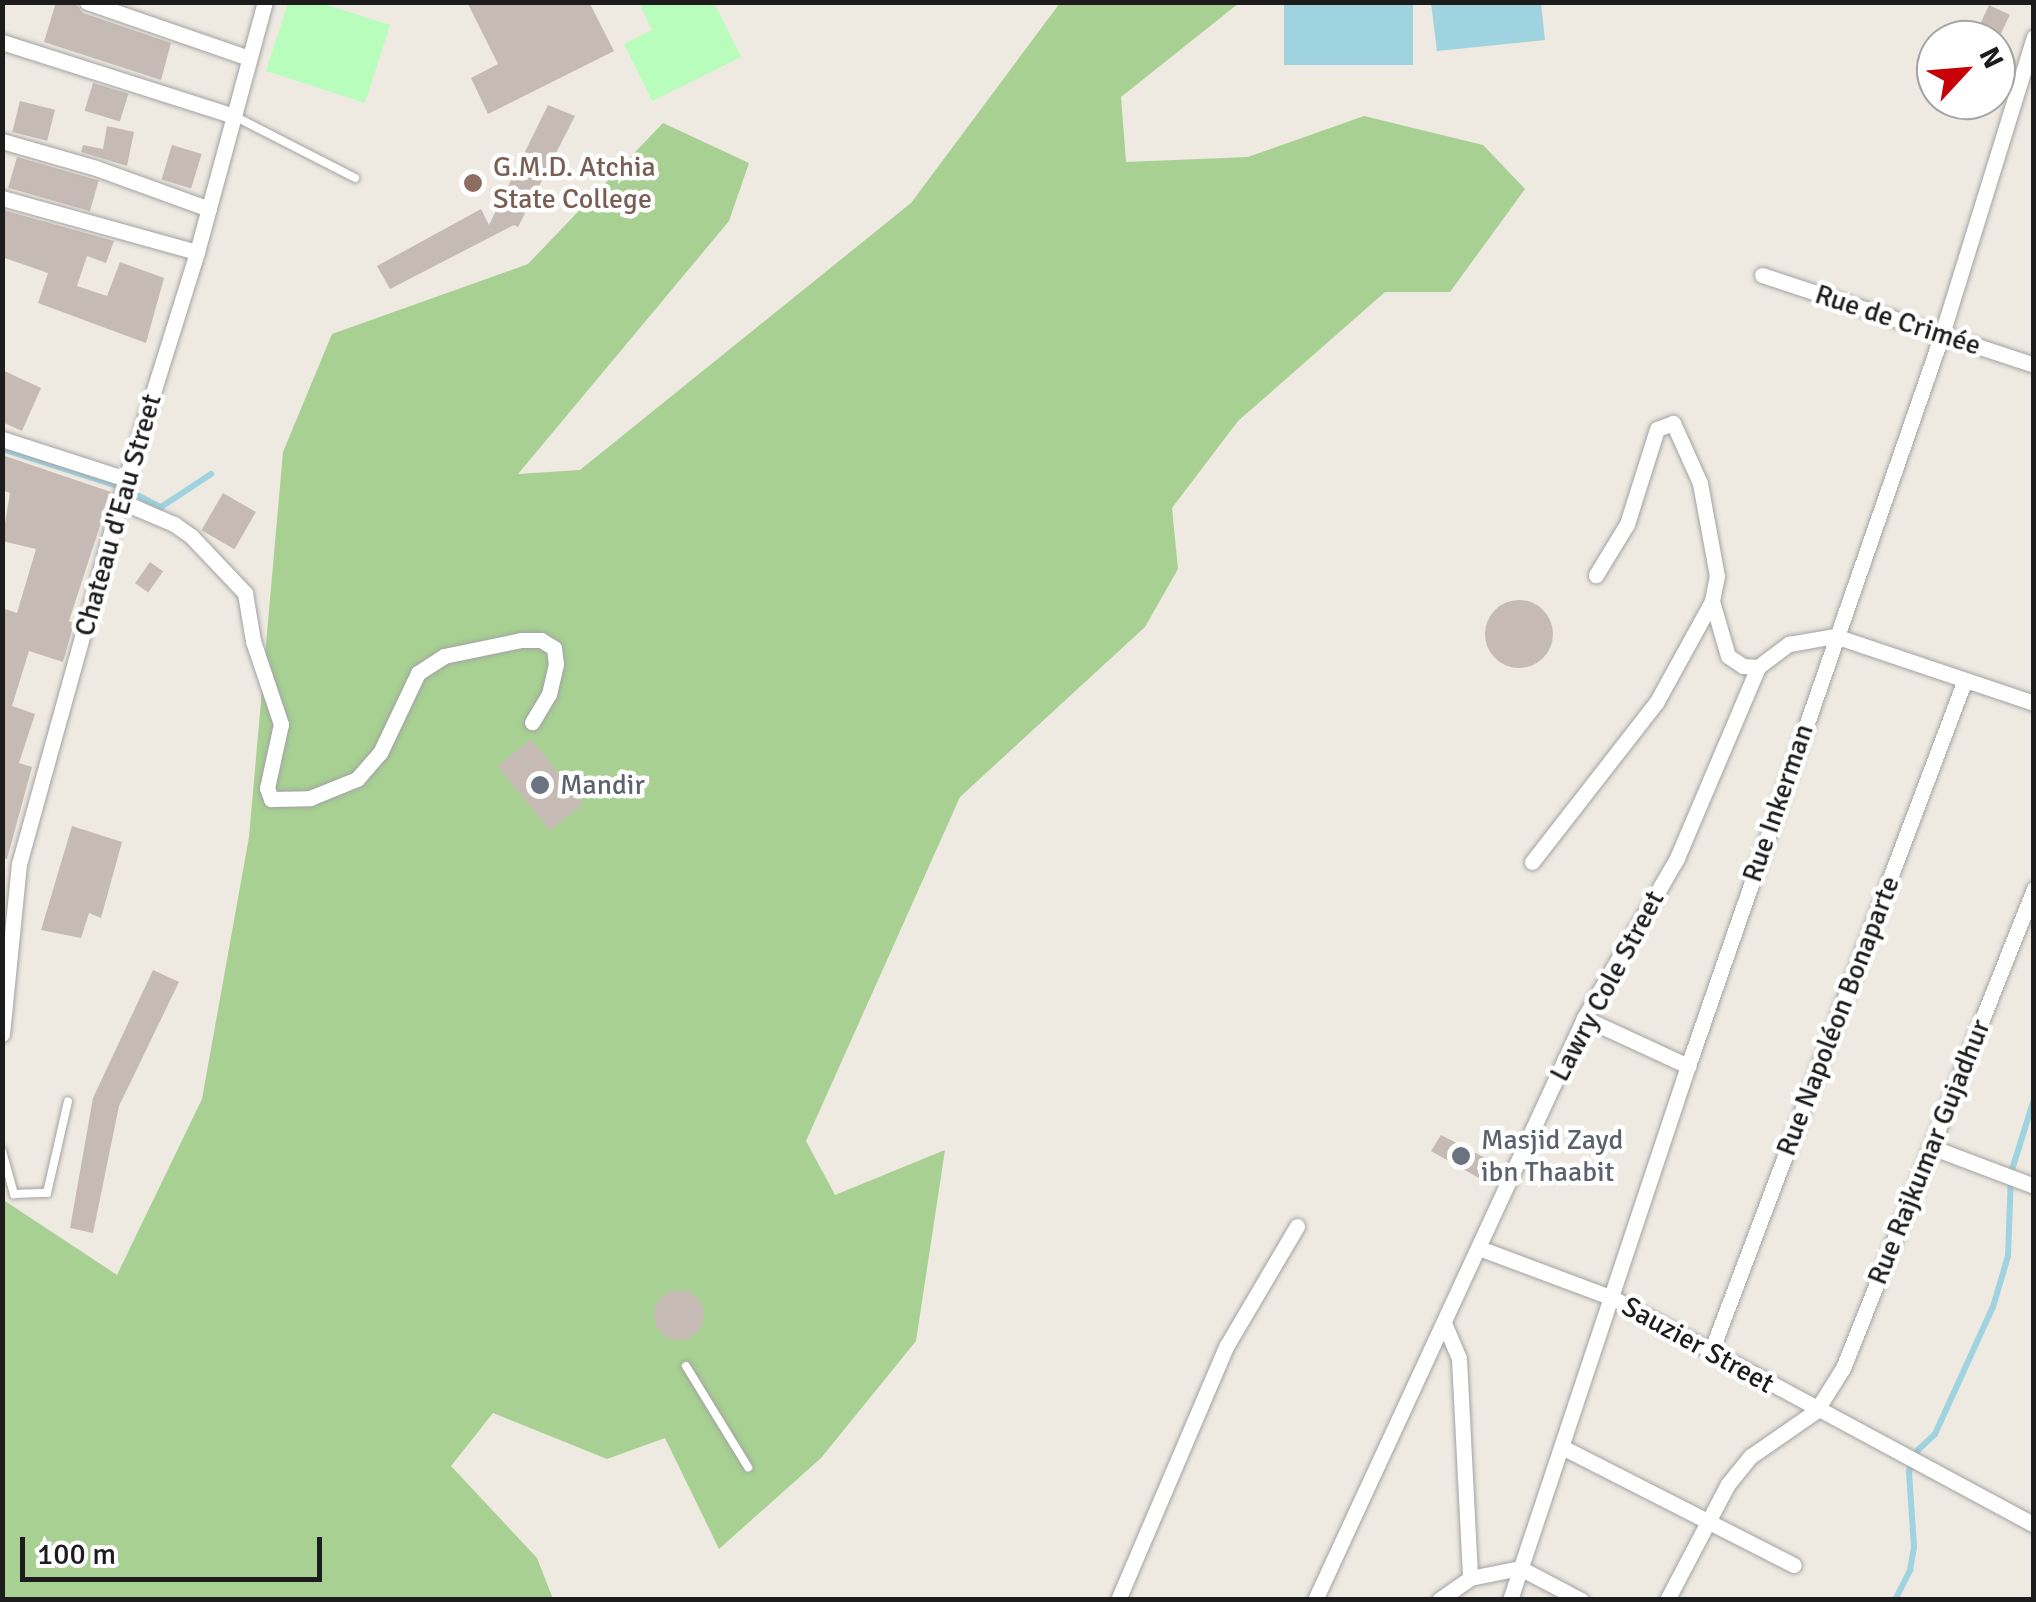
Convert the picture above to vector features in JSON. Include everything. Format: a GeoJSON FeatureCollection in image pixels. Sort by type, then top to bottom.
{"type":"FeatureCollection","features":[{"type":"Feature","properties":{"kind":"street"},"geometry":{"type":"LineString","coordinates":[[88,2],[250,58]]}},
{"type":"Feature","properties":{"kind":"street","name":"Chateau d'Eau Street"},"geometry":{"type":"LineString","coordinates":[[2,1034],[19,864],[126,479],[198,252],[265,2]]}},
{"type":"Feature","properties":{"kind":"street","name":"Rue Inkerman"},"geometry":{"type":"LineString","coordinates":[[1510,1600],[1688,1066],[1942,334],[2034,37]]}},
{"type":"Feature","properties":{"kind":"street"},"geometry":{"type":"LineString","coordinates":[[2,42],[234,116]]}},
{"type":"Feature","properties":{"kind":"street"},"geometry":{"type":"LineString","coordinates":[[2,141],[82,164],[209,209]]}},
{"type":"Feature","properties":{"kind":"street"},"geometry":{"type":"LineString","coordinates":[[2,198],[198,252]]}},
{"type":"Feature","properties":{"kind":"street","name":"Rue de Crimée"},"geometry":{"type":"LineString","coordinates":[[1762,275],[2034,365]]}},
{"type":"Feature","properties":{"kind":"street"},"geometry":{"type":"LineString","coordinates":[[1532,862],[1656,703],[1712,601],[1716,576],[1700,483],[1686,444],[1672,422],[1657,428],[1627,524],[1596,575]]}},
{"type":"Feature","properties":{"kind":"street"},"geometry":{"type":"LineString","coordinates":[[2,439],[126,479]]}},
{"type":"Feature","properties":{"kind":"street"},"geometry":{"type":"LineString","coordinates":[[120,500],[174,524],[191,536],[245,594],[253,641],[281,724],[268,788],[271,800],[310,798],[357,778],[380,753],[418,674],[444,656],[521,640],[541,640],[554,648],[556,664],[549,694],[532,722]]}},
{"type":"Feature","properties":{"kind":"street"},"geometry":{"type":"LineString","coordinates":[[1712,601],[1728,656],[1743,666],[1758,667],[1789,644],[1835,636],[2034,703]]}},
{"type":"Feature","properties":{"kind":"street","name":"Lawry Cole Street"},"geometry":{"type":"LineString","coordinates":[[1315,1600],[1584,1018],[1677,858],[1758,667]]}},
{"type":"Feature","properties":{"kind":"street","name":"Rue Napoléon Bonaparte"},"geometry":{"type":"LineString","coordinates":[[1712,1349],[1964,682]]}},
{"type":"Feature","properties":{"kind":"street","name":"Rue Rajkumar Gujadhur"},"geometry":{"type":"LineString","coordinates":[[1816,1411],[1842,1368],[2034,890]]}},
{"type":"Feature","properties":{"kind":"street"},"geometry":{"type":"LineString","coordinates":[[1584,1018],[1688,1066]]}},
{"type":"Feature","properties":{"kind":"street"},"geometry":{"type":"LineString","coordinates":[[1932,1147],[2034,1186]]}},
{"type":"Feature","properties":{"kind":"street"},"geometry":{"type":"LineString","coordinates":[[1118,1600],[1227,1345],[1297,1226]]}},
{"type":"Feature","properties":{"kind":"street","name":"Sauzier Street"},"geometry":{"type":"LineString","coordinates":[[1480,1248],[1613,1298],[1712,1349],[1816,1411],[2034,1524]]}},
{"type":"Feature","properties":{"kind":"street"},"geometry":{"type":"LineString","coordinates":[[1444,1323],[1458,1359],[1470,1578]]}},
{"type":"Feature","properties":{"kind":"street"},"geometry":{"type":"LineString","coordinates":[[1668,1600],[1728,1484],[1751,1456],[1816,1411]]}},
{"type":"Feature","properties":{"kind":"street"},"geometry":{"type":"LineString","coordinates":[[1562,1446],[1710,1518],[1794,1565]]}},
{"type":"Feature","properties":{"kind":"street"},"geometry":{"type":"LineString","coordinates":[[1438,1600],[1470,1578],[1520,1568],[1581,1600]]}},
{"type":"Feature","properties":{"kind":"lane"},"geometry":{"type":"LineString","coordinates":[[234,116],[355,178]]}},
{"type":"Feature","properties":{"kind":"lane"},"geometry":{"type":"LineString","coordinates":[[2,1151],[14,1194],[47,1193],[68,1101]]}},
{"type":"Feature","properties":{"kind":"lane"},"geometry":{"type":"LineString","coordinates":[[686,1366],[748,1467]]}},
{"type":"Feature","properties":{"kind":"green space"},"geometry":{"type":"Polygon","coordinates":[[[288,3],[321,3],[390,25],[365,103],[266,71],[288,3]]]}},
{"type":"Feature","properties":{"kind":"green space"},"geometry":{"type":"Polygon","coordinates":[[[639,3],[714,3],[741,57],[652,101],[624,44],[652,30],[639,3]]]}},
{"type":"Feature","properties":{"kind":"green space"},"geometry":{"type":"Polygon","coordinates":[[[1060,3],[1239,3],[1121,97],[1126,162],[1248,157],[1364,116],[1483,145],[1525,189],[1450,292],[1385,292],[1238,421],[1172,508],[1178,569],[1145,627],[960,797],[806,1141],[835,1195],[945,1150],[916,1341],[821,1458],[719,1549],[665,1438],[607,1459],[493,1413],[451,1466],[537,1558],[553,1599],[3,1599],[2,1199],[117,1275],[202,1099],[249,837],[283,452],[332,334],[528,264],[663,123],[749,163],[729,221],[518,474],[580,470],[911,203],[1060,3]]]}},
{"type":"Feature","properties":{"kind":"water"},"geometry":{"type":"Polygon","coordinates":[[[1284,3],[1413,3],[1413,65],[1284,65],[1284,3]]]}},
{"type":"Feature","properties":{"kind":"water"},"geometry":{"type":"Polygon","coordinates":[[[1431,3],[1541,3],[1545,40],[1437,51],[1431,3]]]}},
{"type":"Feature","properties":{"kind":"building"},"geometry":{"type":"Polygon","coordinates":[[[56,2],[76,4],[83,13],[171,43],[161,80],[44,42],[56,2]]]}},
{"type":"Feature","properties":{"kind":"building"},"geometry":{"type":"Polygon","coordinates":[[[467,2],[589,2],[614,51],[488,114],[471,78],[498,64],[467,2]]]}},
{"type":"Feature","properties":{"kind":"building"},"geometry":{"type":"Polygon","coordinates":[[[1989,5],[2010,15],[2007,20],[1982,20],[1989,5]]]}},
{"type":"Feature","properties":{"kind":"building"},"geometry":{"type":"Polygon","coordinates":[[[93,83],[128,94],[120,122],[85,111],[93,83]]]}},
{"type":"Feature","properties":{"kind":"building"},"geometry":{"type":"Polygon","coordinates":[[[20,101],[55,110],[47,141],[12,132],[20,101]]]}},
{"type":"Feature","properties":{"kind":"building"},"geometry":{"type":"Polygon","coordinates":[[[548,105],[575,116],[518,227],[514,225],[390,289],[377,266],[481,209],[489,225],[548,105]]]}},
{"type":"Feature","properties":{"kind":"building"},"geometry":{"type":"Polygon","coordinates":[[[107,126],[134,132],[127,166],[81,152],[83,145],[103,149],[107,126]]]}},
{"type":"Feature","properties":{"kind":"building"},"geometry":{"type":"Polygon","coordinates":[[[172,145],[202,154],[191,188],[161,179],[172,145]]]}},
{"type":"Feature","properties":{"kind":"building"},"geometry":{"type":"Polygon","coordinates":[[[17,157],[99,180],[90,211],[8,188],[17,157]]]}},
{"type":"Feature","properties":{"kind":"building"},"geometry":{"type":"Polygon","coordinates":[[[3,210],[114,241],[106,263],[87,256],[77,286],[107,296],[120,262],[164,278],[146,343],[38,303],[48,273],[2,257],[3,210]]]}},
{"type":"Feature","properties":{"kind":"building"},"geometry":{"type":"Polygon","coordinates":[[[2,370],[41,388],[22,431],[2,422],[2,370]]]}},
{"type":"Feature","properties":{"kind":"building"},"geometry":{"type":"Polygon","coordinates":[[[2,455],[111,492],[69,621],[74,623],[63,662],[29,651],[12,706],[35,714],[19,763],[32,767],[7,859],[2,858],[2,608],[17,613],[36,549],[2,541],[10,493],[2,490],[2,455]]]}},
{"type":"Feature","properties":{"kind":"building"},"geometry":{"type":"Polygon","coordinates":[[[223,493],[256,512],[234,549],[202,530],[223,493]]]}},
{"type":"Feature","properties":{"kind":"building"},"geometry":{"type":"Polygon","coordinates":[[[150,562],[163,571],[148,592],[135,583],[150,562]]]}},
{"type":"Feature","properties":{"kind":"building"},"geometry":{"type":"Polygon","coordinates":[[[1519,600],[1532,602],[1543,610],[1551,621],[1551,647],[1543,658],[1532,666],[1519,668],[1506,666],[1495,658],[1487,647],[1485,634],[1487,621],[1495,610],[1506,602],[1519,600]]]}},
{"type":"Feature","properties":{"kind":"building","name":"Mandir"},"geometry":{"type":"Polygon","coordinates":[[[531,739],[583,804],[550,831],[498,766],[531,739]]]}},
{"type":"Feature","properties":{"kind":"building"},"geometry":{"type":"Polygon","coordinates":[[[72,826],[122,842],[101,918],[89,913],[81,938],[41,930],[72,826]]]}},
{"type":"Feature","properties":{"kind":"building"},"geometry":{"type":"Polygon","coordinates":[[[153,970],[179,982],[119,1106],[93,1233],[70,1228],[93,1098],[153,970]]]}},
{"type":"Feature","properties":{"kind":"building","name":"Masjid Zayd ibn Thaabit"},"geometry":{"type":"Polygon","coordinates":[[[1441,1135],[1493,1162],[1486,1182],[1431,1151],[1441,1135]]]}},
{"type":"Feature","properties":{"kind":"building"},"geometry":{"type":"Polygon","coordinates":[[[679,1290],[697,1297],[704,1315],[697,1333],[679,1340],[661,1333],[654,1315],[661,1297],[679,1290]]]}},
{"type":"Feature","properties":{"kind":"waterway"},"geometry":{"type":"LineString","coordinates":[[2,449],[118,486]]}},
{"type":"Feature","properties":{"kind":"waterway"},"geometry":{"type":"LineString","coordinates":[[139,496],[161,507],[211,474]]}},
{"type":"Feature","properties":{"kind":"waterway"},"geometry":{"type":"LineString","coordinates":[[1895,1600],[1910,1570],[1914,1547],[1909,1471],[1918,1450],[1935,1434],[1993,1307],[2008,1256],[2011,1173],[2034,1099]]}},
{"type":"Feature","properties":{"kind":"place","name":"G.M.D. Atchia State College"},"geometry":{"type":"Point","coordinates":[473,183]}},
{"type":"Feature","properties":{"kind":"place","name":"Mandir"},"geometry":{"type":"Point","coordinates":[540,785]}},
{"type":"Feature","properties":{"kind":"place","name":"Masjid Zayd ibn Thaabit"},"geometry":{"type":"Point","coordinates":[1461,1156]}}]}
